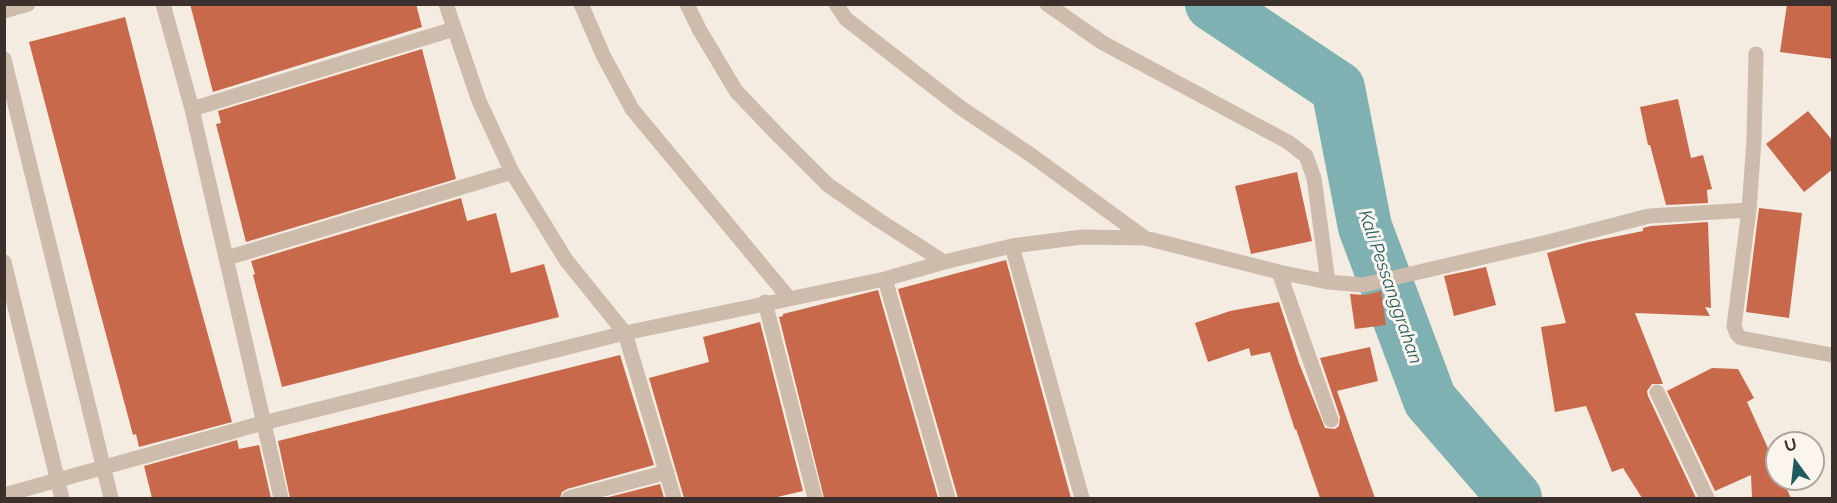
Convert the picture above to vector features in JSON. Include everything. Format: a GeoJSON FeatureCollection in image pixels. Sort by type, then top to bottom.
{"type":"FeatureCollection","features":[{"type":"Feature","properties":{"kind":"street"},"geometry":{"type":"LineString","coordinates":[[4,11],[28,4]]}},
{"type":"Feature","properties":{"kind":"street"},"geometry":{"type":"LineString","coordinates":[[163,4],[192,109],[281,498]]}},
{"type":"Feature","properties":{"kind":"street"},"geometry":{"type":"LineString","coordinates":[[446,4],[479,101],[512,172],[566,260],[625,333],[674,498]]}},
{"type":"Feature","properties":{"kind":"street"},"geometry":{"type":"LineString","coordinates":[[581,4],[603,55],[633,109],[788,297]]}},
{"type":"Feature","properties":{"kind":"street"},"geometry":{"type":"LineString","coordinates":[[687,4],[699,29],[736,91],[775,132],[828,185],[944,262]]}},
{"type":"Feature","properties":{"kind":"street"},"geometry":{"type":"LineString","coordinates":[[836,4],[846,19],[961,108],[1146,238]]}},
{"type":"Feature","properties":{"kind":"street"},"geometry":{"type":"LineString","coordinates":[[1047,4],[1103,43],[1288,142],[1306,156],[1314,178],[1329,282]]}},
{"type":"Feature","properties":{"kind":"street"},"geometry":{"type":"LineString","coordinates":[[192,109],[454,29]]}},
{"type":"Feature","properties":{"kind":"street"},"geometry":{"type":"LineString","coordinates":[[1756,54],[1749,210],[1734,326],[1741,338],[1833,355]]}},
{"type":"Feature","properties":{"kind":"street"},"geometry":{"type":"LineString","coordinates":[[4,59],[111,498]]}},
{"type":"Feature","properties":{"kind":"street"},"geometry":{"type":"LineString","coordinates":[[227,258],[512,172]]}},
{"type":"Feature","properties":{"kind":"street"},"geometry":{"type":"LineString","coordinates":[[4,495],[263,423],[625,333],[788,297],[885,279],[1012,246],[1082,237],[1146,238],[1279,272],[1329,282],[1363,285],[1649,216],[1749,210]]}},
{"type":"Feature","properties":{"kind":"street"},"geometry":{"type":"LineString","coordinates":[[1012,246],[1082,498]]}},
{"type":"Feature","properties":{"kind":"street"},"geometry":{"type":"LineString","coordinates":[[4,262],[62,498]]}},
{"type":"Feature","properties":{"kind":"street"},"geometry":{"type":"LineString","coordinates":[[1279,272],[1331,420]]}},
{"type":"Feature","properties":{"kind":"street"},"geometry":{"type":"LineString","coordinates":[[885,279],[948,498]]}},
{"type":"Feature","properties":{"kind":"street"},"geometry":{"type":"LineString","coordinates":[[765,302],[816,498]]}},
{"type":"Feature","properties":{"kind":"street"},"geometry":{"type":"LineString","coordinates":[[1656,392],[1707,498]]}},
{"type":"Feature","properties":{"kind":"street"},"geometry":{"type":"LineString","coordinates":[[569,498],[667,472]]}},
{"type":"Feature","properties":{"kind":"building"},"geometry":{"type":"Polygon","coordinates":[[[190,4],[416,4],[422,27],[213,92],[190,4]]]}},
{"type":"Feature","properties":{"kind":"building"},"geometry":{"type":"Polygon","coordinates":[[[1787,4],[1833,4],[1833,59],[1780,52],[1787,4]]]}},
{"type":"Feature","properties":{"kind":"building"},"geometry":{"type":"Polygon","coordinates":[[[125,17],[183,244],[232,422],[139,447],[136,434],[133,435],[29,42],[125,17]]]}},
{"type":"Feature","properties":{"kind":"building"},"geometry":{"type":"Polygon","coordinates":[[[422,49],[456,179],[246,242],[216,124],[221,123],[218,111],[422,49]]]}},
{"type":"Feature","properties":{"kind":"building"},"geometry":{"type":"Polygon","coordinates":[[[1678,99],[1691,158],[1703,155],[1712,189],[1707,190],[1708,203],[1666,205],[1650,145],[1648,145],[1640,107],[1678,99]]]}},
{"type":"Feature","properties":{"kind":"building"},"geometry":{"type":"Polygon","coordinates":[[[1808,111],[1833,141],[1833,169],[1804,192],[1766,144],[1808,111]]]}},
{"type":"Feature","properties":{"kind":"building"},"geometry":{"type":"Polygon","coordinates":[[[1297,172],[1312,241],[1251,254],[1235,186],[1297,172]]]}},
{"type":"Feature","properties":{"kind":"building"},"geometry":{"type":"Polygon","coordinates":[[[461,198],[467,221],[496,213],[511,273],[544,264],[559,317],[282,387],[251,261],[461,198]]]}},
{"type":"Feature","properties":{"kind":"building"},"geometry":{"type":"Polygon","coordinates":[[[1759,208],[1802,213],[1789,318],[1746,312],[1759,208]]]}},
{"type":"Feature","properties":{"kind":"building"},"geometry":{"type":"Polygon","coordinates":[[[1708,222],[1711,308],[1705,307],[1710,316],[1635,313],[1663,384],[1652,384],[1647,391],[1648,396],[1696,498],[1642,498],[1623,468],[1612,472],[1586,406],[1555,412],[1541,327],[1566,323],[1547,253],[1643,231],[1643,228],[1651,226],[1708,222]]]}},
{"type":"Feature","properties":{"kind":"building"},"geometry":{"type":"Polygon","coordinates":[[[1006,260],[1071,498],[958,498],[898,289],[1006,260]]]}},
{"type":"Feature","properties":{"kind":"building"},"geometry":{"type":"Polygon","coordinates":[[[1486,267],[1496,305],[1454,316],[1444,276],[1486,267]]]}},
{"type":"Feature","properties":{"kind":"building"},"geometry":{"type":"Polygon","coordinates":[[[878,290],[938,498],[824,498],[779,317],[783,314],[878,290]]]}},
{"type":"Feature","properties":{"kind":"building"},"geometry":{"type":"Polygon","coordinates":[[[1381,291],[1386,325],[1355,329],[1350,294],[1365,295],[1381,291]]]}},
{"type":"Feature","properties":{"kind":"building"},"geometry":{"type":"Polygon","coordinates":[[[1279,302],[1299,363],[1325,428],[1335,429],[1339,426],[1340,417],[1320,358],[1370,347],[1378,381],[1337,391],[1375,498],[1320,498],[1270,352],[1251,356],[1249,348],[1208,362],[1195,323],[1230,311],[1279,302]]]}},
{"type":"Feature","properties":{"kind":"building"},"geometry":{"type":"Polygon","coordinates":[[[760,322],[803,491],[773,498],[684,498],[649,378],[709,362],[703,337],[760,322]]]}},
{"type":"Feature","properties":{"kind":"building"},"geometry":{"type":"Polygon","coordinates":[[[620,355],[654,465],[567,489],[562,492],[560,498],[290,498],[278,441],[620,355]]]}},
{"type":"Feature","properties":{"kind":"building"},"geometry":{"type":"Polygon","coordinates":[[[1712,368],[1738,369],[1754,398],[1747,402],[1765,442],[1765,491],[1788,491],[1791,498],[1752,498],[1751,475],[1715,491],[1667,391],[1712,368]]]}},
{"type":"Feature","properties":{"kind":"building"},"geometry":{"type":"Polygon","coordinates":[[[237,440],[239,449],[259,445],[271,498],[152,498],[144,466],[237,440]]]}},
{"type":"Feature","properties":{"kind":"building"},"geometry":{"type":"Polygon","coordinates":[[[660,484],[664,498],[605,498],[660,484]]]}},
{"type":"Feature","properties":{"kind":"waterway","name":"Kali Pessanggrahan"},"geometry":{"type":"LineString","coordinates":[[1212,4],[1338,88],[1365,227],[1430,400],[1515,498]]}}]}
